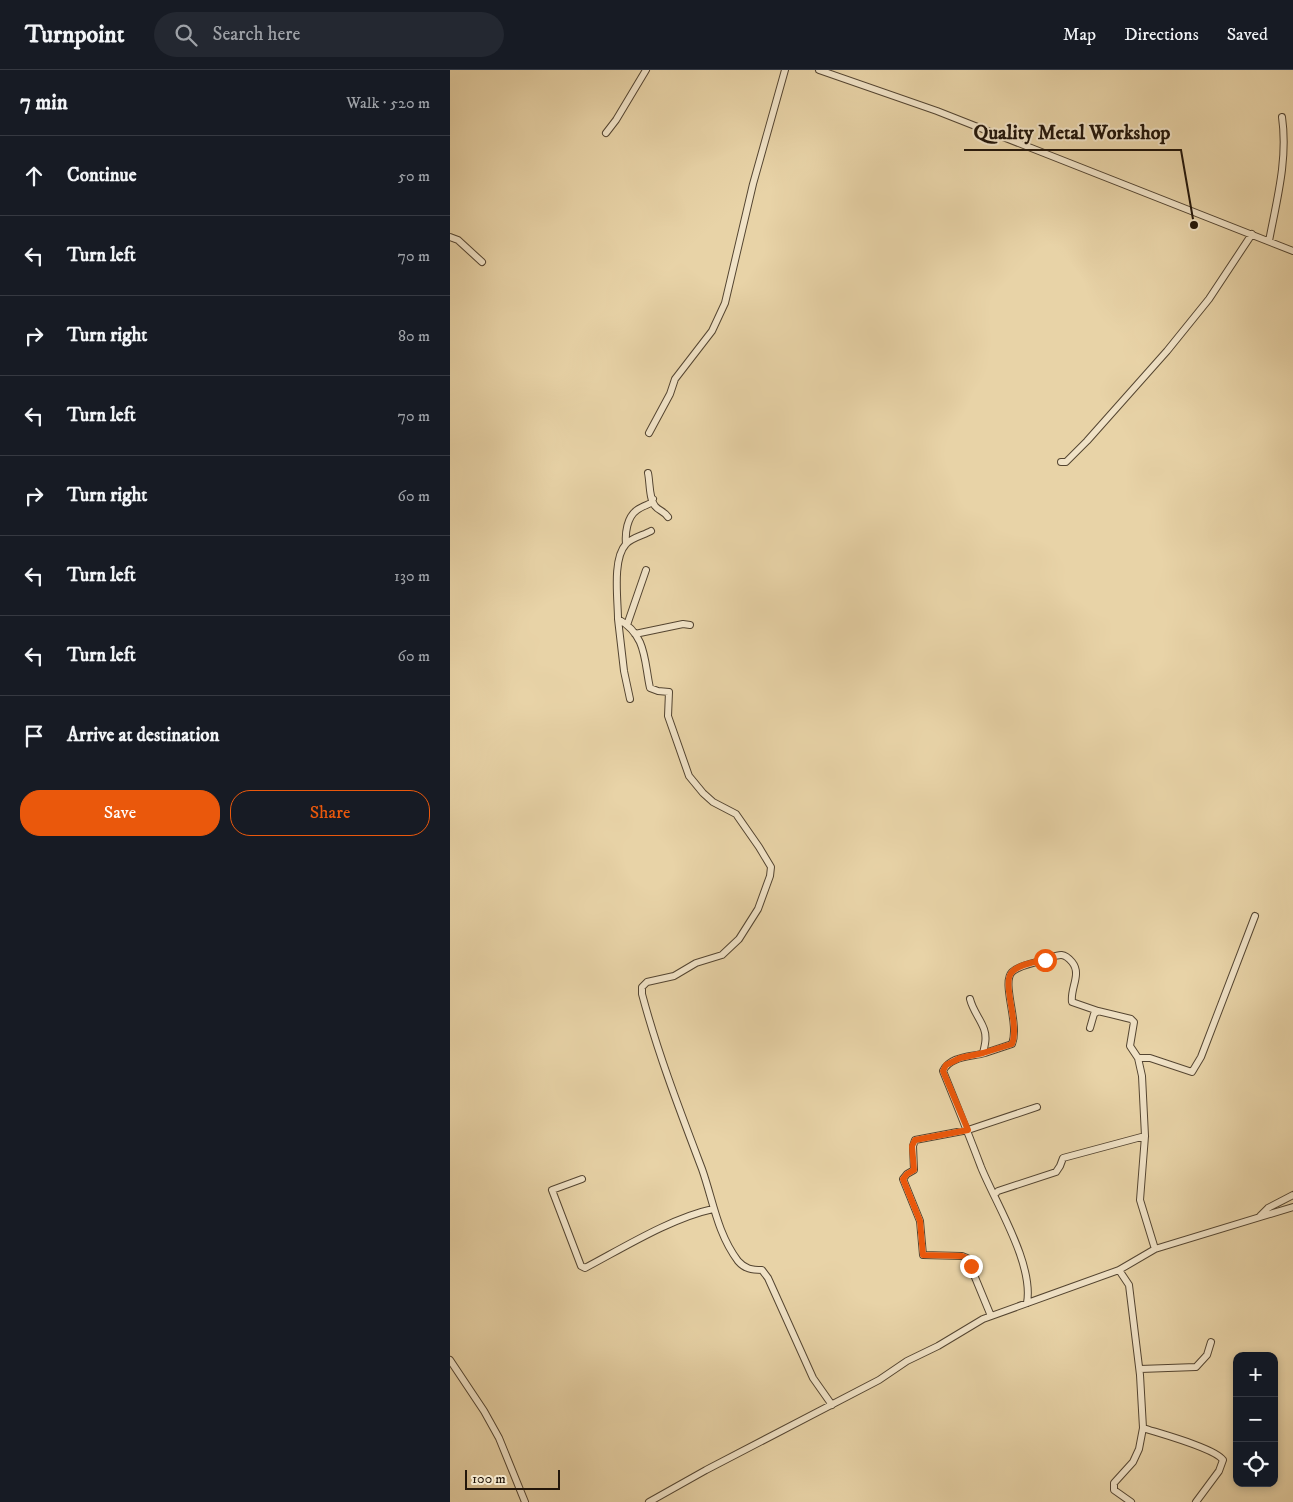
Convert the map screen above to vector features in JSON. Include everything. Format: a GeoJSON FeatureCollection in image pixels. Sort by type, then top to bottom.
{"type":"FeatureCollection","features":[{"type":"Feature","properties":{"kind":"street"},"geometry":{"type":"LineString","coordinates":[[606,133],[646,70]]}},
{"type":"Feature","properties":{"kind":"street"},"geometry":{"type":"LineString","coordinates":[[649,433],[670,394],[675,379],[712,331],[725,303],[753,184],[784,70]]}},
{"type":"Feature","properties":{"kind":"street"},"geometry":{"type":"LineString","coordinates":[[819,70],[937,111],[1293,250]]}},
{"type":"Feature","properties":{"kind":"street"},"geometry":{"type":"LineString","coordinates":[[1269,241],[1284,163],[1285,144],[1282,117]]}},
{"type":"Feature","properties":{"kind":"street"},"geometry":{"type":"LineString","coordinates":[[1061,462],[1066,462],[1087,441],[1167,351],[1209,299],[1252,234]]}},
{"type":"Feature","properties":{"kind":"street"},"geometry":{"type":"LineString","coordinates":[[450,237],[458,240],[482,262]]}},
{"type":"Feature","properties":{"kind":"street"},"geometry":{"type":"LineString","coordinates":[[648,473],[656,506],[665,512],[668,517]]}},
{"type":"Feature","properties":{"kind":"street"},"geometry":{"type":"LineString","coordinates":[[630,699],[624,671],[618,619],[617,564],[626,544],[625,535],[629,520],[635,510],[651,503],[653,499]]}},
{"type":"Feature","properties":{"kind":"street"},"geometry":{"type":"LineString","coordinates":[[626,544],[651,531]]}},
{"type":"Feature","properties":{"kind":"street"},"geometry":{"type":"LineString","coordinates":[[627,625],[646,570]]}},
{"type":"Feature","properties":{"kind":"street"},"geometry":{"type":"LineString","coordinates":[[618,619],[627,625],[642,644],[650,688],[669,692],[668,716],[689,776],[703,794],[713,802],[736,814],[771,868],[758,909],[739,939],[722,955],[696,963],[674,976],[647,982],[642,987],[642,994],[660,1059],[704,1176],[713,1209],[725,1239],[739,1262],[749,1270],[762,1270],[768,1278],[813,1378],[832,1405]]}},
{"type":"Feature","properties":{"kind":"street"},"geometry":{"type":"LineString","coordinates":[[635,634],[683,624],[690,625]]}},
{"type":"Feature","properties":{"kind":"street"},"geometry":{"type":"LineString","coordinates":[[1138,1058],[1150,1058],[1192,1072],[1201,1057],[1255,916]]}},
{"type":"Feature","properties":{"kind":"street"},"geometry":{"type":"LineString","coordinates":[[1027,1303],[1029,1291],[1026,1274],[1006,1220],[982,1168],[943,1071],[946,1065],[960,1058],[1012,1044],[1015,1022],[1008,979],[1012,972],[1024,966],[1060,954],[1067,956],[1075,966],[1077,977],[1071,997],[1072,1002],[1131,1019],[1134,1022],[1130,1046],[1138,1058],[1142,1076],[1145,1136],[1140,1200],[1155,1249]]}},
{"type":"Feature","properties":{"kind":"street"},"geometry":{"type":"LineString","coordinates":[[970,1000],[976,1016],[985,1030],[986,1038],[983,1053]]}},
{"type":"Feature","properties":{"kind":"street"},"geometry":{"type":"LineString","coordinates":[[1090,1028],[1094,1014],[1098,1011]]}},
{"type":"Feature","properties":{"kind":"street"},"geometry":{"type":"LineString","coordinates":[[991,1316],[967,1258],[962,1256],[923,1255],[920,1221],[903,1179],[914,1170],[912,1146],[915,1140],[968,1130],[1037,1107]]}},
{"type":"Feature","properties":{"kind":"street"},"geometry":{"type":"LineString","coordinates":[[994,1195],[998,1191],[1056,1172],[1062,1158],[1145,1136]]}},
{"type":"Feature","properties":{"kind":"street"},"geometry":{"type":"LineString","coordinates":[[582,1179],[552,1190],[581,1266],[585,1268],[694,1213],[713,1209]]}},
{"type":"Feature","properties":{"kind":"street"},"geometry":{"type":"LineString","coordinates":[[1259,1216],[1268,1208],[1293,1195]]}},
{"type":"Feature","properties":{"kind":"street"},"geometry":{"type":"LineString","coordinates":[[649,1502],[706,1470],[879,1380],[907,1361],[991,1316],[1119,1270],[1155,1249],[1293,1207]]}},
{"type":"Feature","properties":{"kind":"street"},"geometry":{"type":"LineString","coordinates":[[1119,1270],[1129,1285],[1140,1369],[1143,1428],[1139,1449],[1133,1462],[1114,1483],[1114,1490],[1131,1502]]}},
{"type":"Feature","properties":{"kind":"street"},"geometry":{"type":"LineString","coordinates":[[1140,1369],[1196,1367],[1207,1356],[1211,1342]]}},
{"type":"Feature","properties":{"kind":"street"},"geometry":{"type":"LineString","coordinates":[[450,1360],[484,1410],[499,1438],[525,1502]]}},
{"type":"Feature","properties":{"kind":"street"},"geometry":{"type":"LineString","coordinates":[[1143,1428],[1208,1450],[1220,1456],[1223,1460],[1219,1471],[1196,1502]]}},
{"type":"Feature","properties":{"kind":"place","name":"Quality Metal Workshop"},"geometry":{"type":"Point","coordinates":[1194,225]}},
{"type":"Feature","properties":{"kind":"route"},"geometry":{"type":"LineString","coordinates":[[971,1266],[967,1258],[962,1256],[923,1255],[920,1221],[903,1179],[914,1170],[912,1146],[915,1140],[968,1130],[943,1071],[946,1065],[960,1058],[1012,1044],[1015,1022],[1008,979],[1012,972],[1024,966],[1045,960]]}}]}
